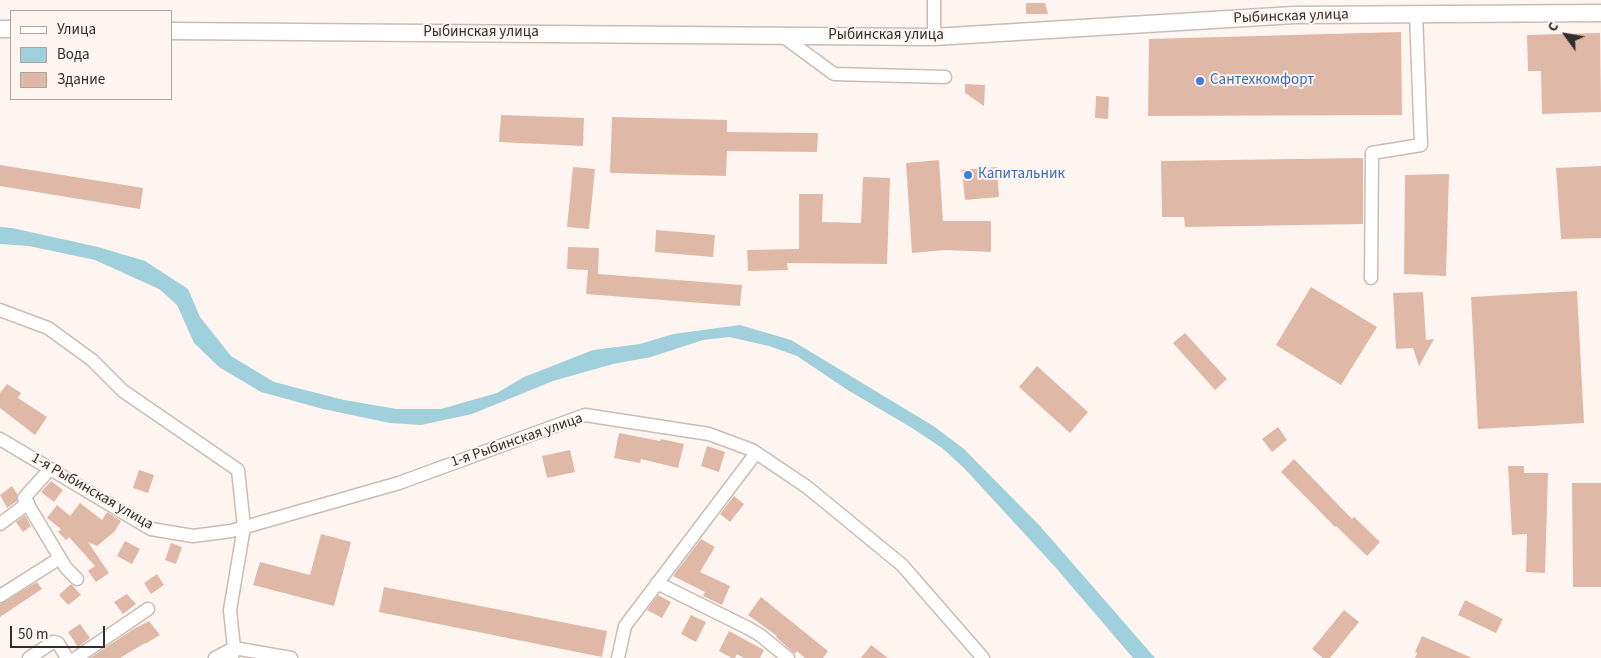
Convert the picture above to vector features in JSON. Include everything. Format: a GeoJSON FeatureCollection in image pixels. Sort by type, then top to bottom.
{"type":"FeatureCollection","features":[{"type":"Feature","properties":{"kind":"main road","name":"Рыбинская улица"},"geometry":{"type":"LineString","coordinates":[[172,31],[934,37],[1294,15],[1601,13]]}},
{"type":"Feature","properties":{"kind":"street"},"geometry":{"type":"LineString","coordinates":[[934,0],[934,37]]}},
{"type":"Feature","properties":{"kind":"street"},"geometry":{"type":"LineString","coordinates":[[1371,278],[1372,153],[1421,145],[1416,13]]}},
{"type":"Feature","properties":{"kind":"street"},"geometry":{"type":"LineString","coordinates":[[781,35],[834,74],[946,77]]}},
{"type":"Feature","properties":{"kind":"street"},"geometry":{"type":"LineString","coordinates":[[0,310],[48,328],[92,360],[123,391],[238,470],[244,527],[230,610],[233,653]]}},
{"type":"Feature","properties":{"kind":"street","name":"1-я Рыбинская улица"},"geometry":{"type":"LineString","coordinates":[[0,439],[151,529],[194,536],[231,531],[399,483],[585,415],[709,434],[752,450],[806,487],[902,565],[983,658]]}},
{"type":"Feature","properties":{"kind":"street"},"geometry":{"type":"LineString","coordinates":[[618,658],[625,626],[756,454]]}},
{"type":"Feature","properties":{"kind":"street"},"geometry":{"type":"LineString","coordinates":[[50,469],[24,498],[66,568],[77,579]]}},
{"type":"Feature","properties":{"kind":"street"},"geometry":{"type":"LineString","coordinates":[[0,524],[28,503]]}},
{"type":"Feature","properties":{"kind":"street"},"geometry":{"type":"LineString","coordinates":[[0,596],[60,558]]}},
{"type":"Feature","properties":{"kind":"street"},"geometry":{"type":"LineString","coordinates":[[657,583],[748,628],[760,635],[788,658]]}},
{"type":"Feature","properties":{"kind":"street"},"geometry":{"type":"LineString","coordinates":[[76,658],[148,609]]}},
{"type":"Feature","properties":{"kind":"street"},"geometry":{"type":"LineString","coordinates":[[29,658],[53,642],[58,643],[67,658]]}},
{"type":"Feature","properties":{"kind":"street"},"geometry":{"type":"LineString","coordinates":[[215,658],[233,653],[291,658]]}},
{"type":"Feature","properties":{"kind":"water"},"geometry":{"type":"Polygon","coordinates":[[[0,227],[98,247],[145,261],[188,289],[200,317],[231,356],[274,382],[344,400],[397,409],[441,409],[497,393],[524,377],[593,350],[640,344],[673,334],[740,325],[791,340],[935,427],[964,449],[1040,526],[1155,658],[1133,658],[1056,568],[964,468],[942,448],[846,389],[797,356],[769,346],[729,337],[703,340],[651,357],[613,364],[553,381],[472,414],[421,425],[390,423],[323,409],[261,392],[219,367],[194,343],[177,305],[159,289],[95,260],[29,246],[0,244],[0,227]]]}},
{"type":"Feature","properties":{"kind":"building"},"geometry":{"type":"Polygon","coordinates":[[[1026,3],[1045,3],[1048,14],[1026,14],[1026,3]]]}},
{"type":"Feature","properties":{"kind":"building"},"geometry":{"type":"Polygon","coordinates":[[[1401,32],[1402,115],[1148,116],[1149,39],[1401,32]]]}},
{"type":"Feature","properties":{"kind":"building"},"geometry":{"type":"Polygon","coordinates":[[[1600,33],[1601,112],[1542,114],[1541,71],[1528,71],[1527,35],[1600,33]]]}},
{"type":"Feature","properties":{"kind":"building"},"geometry":{"type":"Polygon","coordinates":[[[965,84],[985,85],[984,106],[965,93],[965,84]]]}},
{"type":"Feature","properties":{"kind":"building"},"geometry":{"type":"Polygon","coordinates":[[[1096,96],[1109,97],[1108,119],[1095,118],[1096,96]]]}},
{"type":"Feature","properties":{"kind":"building"},"geometry":{"type":"Polygon","coordinates":[[[501,115],[584,118],[583,146],[499,142],[501,115]]]}},
{"type":"Feature","properties":{"kind":"building"},"geometry":{"type":"Polygon","coordinates":[[[612,117],[727,120],[727,132],[818,133],[817,152],[727,151],[726,176],[610,173],[612,117]]]}},
{"type":"Feature","properties":{"kind":"building"},"geometry":{"type":"Polygon","coordinates":[[[1363,158],[1363,224],[1185,227],[1184,217],[1162,217],[1161,161],[1363,158]]]}},
{"type":"Feature","properties":{"kind":"building"},"geometry":{"type":"Polygon","coordinates":[[[939,160],[943,221],[991,221],[991,252],[945,250],[912,253],[906,163],[939,160]]]}},
{"type":"Feature","properties":{"kind":"building"},"geometry":{"type":"Polygon","coordinates":[[[0,165],[143,188],[140,209],[0,186],[0,165]]]}},
{"type":"Feature","properties":{"kind":"building"},"geometry":{"type":"Polygon","coordinates":[[[1601,166],[1601,238],[1561,239],[1556,168],[1601,166]]]}},
{"type":"Feature","properties":{"kind":"building"},"geometry":{"type":"Polygon","coordinates":[[[573,167],[595,169],[589,229],[567,227],[573,167]]]}},
{"type":"Feature","properties":{"kind":"building"},"geometry":{"type":"Polygon","coordinates":[[[997,167],[999,197],[965,200],[962,170],[997,167]]]}},
{"type":"Feature","properties":{"kind":"building"},"geometry":{"type":"Polygon","coordinates":[[[1449,174],[1446,276],[1404,274],[1405,175],[1449,174]]]}},
{"type":"Feature","properties":{"kind":"building"},"geometry":{"type":"Polygon","coordinates":[[[863,177],[890,178],[887,264],[787,263],[788,270],[748,271],[747,250],[799,249],[799,194],[823,194],[822,222],[861,223],[863,177]]]}},
{"type":"Feature","properties":{"kind":"building"},"geometry":{"type":"Polygon","coordinates":[[[656,230],[715,235],[713,257],[655,252],[656,230]]]}},
{"type":"Feature","properties":{"kind":"building"},"geometry":{"type":"Polygon","coordinates":[[[568,247],[599,248],[598,274],[742,285],[740,306],[586,294],[588,270],[567,269],[568,247]]]}},
{"type":"Feature","properties":{"kind":"building"},"geometry":{"type":"Polygon","coordinates":[[[1311,287],[1377,327],[1341,385],[1276,345],[1311,287]]]}},
{"type":"Feature","properties":{"kind":"building"},"geometry":{"type":"Polygon","coordinates":[[[1577,291],[1584,423],[1478,429],[1471,297],[1577,291]]]}},
{"type":"Feature","properties":{"kind":"building"},"geometry":{"type":"Polygon","coordinates":[[[1423,292],[1426,340],[1434,339],[1419,366],[1413,348],[1396,349],[1393,293],[1423,292]]]}},
{"type":"Feature","properties":{"kind":"building"},"geometry":{"type":"Polygon","coordinates":[[[1185,333],[1227,379],[1215,390],[1173,343],[1185,333]]]}},
{"type":"Feature","properties":{"kind":"building"},"geometry":{"type":"Polygon","coordinates":[[[1037,366],[1088,412],[1070,433],[1019,387],[1037,366]]]}},
{"type":"Feature","properties":{"kind":"building"},"geometry":{"type":"Polygon","coordinates":[[[7,384],[21,393],[18,398],[47,417],[35,435],[0,408],[0,393],[7,384]]]}},
{"type":"Feature","properties":{"kind":"building"},"geometry":{"type":"Polygon","coordinates":[[[1278,427],[1287,440],[1272,452],[1262,439],[1278,427]]]}},
{"type":"Feature","properties":{"kind":"building"},"geometry":{"type":"Polygon","coordinates":[[[619,433],[684,444],[678,468],[641,459],[640,463],[614,458],[619,433]]]}},
{"type":"Feature","properties":{"kind":"building"},"geometry":{"type":"Polygon","coordinates":[[[707,446],[725,452],[719,472],[701,466],[707,446]]]}},
{"type":"Feature","properties":{"kind":"building"},"geometry":{"type":"Polygon","coordinates":[[[570,450],[575,472],[547,478],[542,456],[570,450]]]}},
{"type":"Feature","properties":{"kind":"building"},"geometry":{"type":"Polygon","coordinates":[[[1294,459],[1352,519],[1354,517],[1380,542],[1367,556],[1335,527],[1281,472],[1294,459]]]}},
{"type":"Feature","properties":{"kind":"building"},"geometry":{"type":"Polygon","coordinates":[[[1508,466],[1524,466],[1524,473],[1548,473],[1545,573],[1526,572],[1527,534],[1512,535],[1508,466]]]}},
{"type":"Feature","properties":{"kind":"building"},"geometry":{"type":"Polygon","coordinates":[[[139,470],[154,475],[148,493],[133,488],[139,470]]]}},
{"type":"Feature","properties":{"kind":"building"},"geometry":{"type":"Polygon","coordinates":[[[51,481],[63,490],[54,502],[41,492],[51,481]]]}},
{"type":"Feature","properties":{"kind":"building"},"geometry":{"type":"Polygon","coordinates":[[[1572,483],[1601,483],[1601,587],[1573,587],[1572,483]]]}},
{"type":"Feature","properties":{"kind":"building"},"geometry":{"type":"Polygon","coordinates":[[[12,486],[17,494],[17,501],[7,508],[0,495],[12,486]]]}},
{"type":"Feature","properties":{"kind":"building"},"geometry":{"type":"Polygon","coordinates":[[[734,496],[744,504],[730,522],[720,514],[734,496]]]}},
{"type":"Feature","properties":{"kind":"building"},"geometry":{"type":"Polygon","coordinates":[[[80,503],[102,520],[107,512],[121,521],[114,532],[97,546],[88,542],[109,573],[96,582],[88,571],[95,566],[69,537],[66,540],[58,532],[61,529],[47,518],[57,505],[70,516],[80,503]]]}},
{"type":"Feature","properties":{"kind":"building"},"geometry":{"type":"Polygon","coordinates":[[[25,515],[31,526],[23,532],[16,522],[25,515]]]}},
{"type":"Feature","properties":{"kind":"building"},"geometry":{"type":"Polygon","coordinates":[[[321,534],[351,542],[334,606],[253,585],[260,562],[310,575],[321,534]]]}},
{"type":"Feature","properties":{"kind":"building"},"geometry":{"type":"Polygon","coordinates":[[[701,539],[715,547],[700,572],[730,586],[722,605],[703,596],[705,592],[673,576],[701,539]]]}},
{"type":"Feature","properties":{"kind":"building"},"geometry":{"type":"Polygon","coordinates":[[[125,541],[140,549],[132,564],[117,556],[125,541]]]}},
{"type":"Feature","properties":{"kind":"building"},"geometry":{"type":"Polygon","coordinates":[[[171,543],[182,547],[176,564],[165,560],[171,543]]]}},
{"type":"Feature","properties":{"kind":"building"},"geometry":{"type":"Polygon","coordinates":[[[157,574],[164,585],[151,594],[144,583],[157,574]]]}},
{"type":"Feature","properties":{"kind":"building"},"geometry":{"type":"Polygon","coordinates":[[[37,582],[42,589],[0,617],[0,604],[37,582]]]}},
{"type":"Feature","properties":{"kind":"building"},"geometry":{"type":"Polygon","coordinates":[[[71,584],[81,595],[68,605],[59,595],[71,584]]]}},
{"type":"Feature","properties":{"kind":"building"},"geometry":{"type":"Polygon","coordinates":[[[384,587],[607,631],[602,657],[379,612],[384,587]]]}},
{"type":"Feature","properties":{"kind":"building"},"geometry":{"type":"Polygon","coordinates":[[[127,594],[136,604],[123,614],[114,602],[127,594]]]}},
{"type":"Feature","properties":{"kind":"building"},"geometry":{"type":"Polygon","coordinates":[[[658,595],[671,602],[662,618],[647,610],[658,595]]]}},
{"type":"Feature","properties":{"kind":"building"},"geometry":{"type":"Polygon","coordinates":[[[761,597],[828,651],[823,658],[805,658],[797,651],[795,654],[777,636],[748,615],[761,597]]]}},
{"type":"Feature","properties":{"kind":"building"},"geometry":{"type":"Polygon","coordinates":[[[1465,600],[1503,619],[1496,633],[1458,615],[1465,600]]]}},
{"type":"Feature","properties":{"kind":"building"},"geometry":{"type":"Polygon","coordinates":[[[1344,610],[1359,622],[1330,658],[1323,658],[1312,649],[1344,610]]]}},
{"type":"Feature","properties":{"kind":"building"},"geometry":{"type":"Polygon","coordinates":[[[691,615],[706,622],[696,642],[681,634],[691,615]]]}},
{"type":"Feature","properties":{"kind":"building"},"geometry":{"type":"Polygon","coordinates":[[[149,621],[160,635],[120,658],[90,658],[132,630],[149,621]]]}},
{"type":"Feature","properties":{"kind":"building"},"geometry":{"type":"Polygon","coordinates":[[[80,624],[90,638],[78,647],[68,632],[80,624]]]}},
{"type":"Feature","properties":{"kind":"building"},"geometry":{"type":"Polygon","coordinates":[[[729,631],[764,650],[760,658],[744,658],[737,654],[735,658],[732,658],[719,651],[729,631]]]}},
{"type":"Feature","properties":{"kind":"building"},"geometry":{"type":"Polygon","coordinates":[[[1422,636],[1472,658],[1415,658],[1417,653],[1415,652],[1422,636]]]}},
{"type":"Feature","properties":{"kind":"building"},"geometry":{"type":"Polygon","coordinates":[[[871,645],[888,658],[861,658],[871,645]]]}},
{"type":"Feature","properties":{"kind":"place","name":"Сантехкомфорт"},"geometry":{"type":"Point","coordinates":[1200,81]}},
{"type":"Feature","properties":{"kind":"place","name":"Капитальник"},"geometry":{"type":"Point","coordinates":[968,175]}}]}
